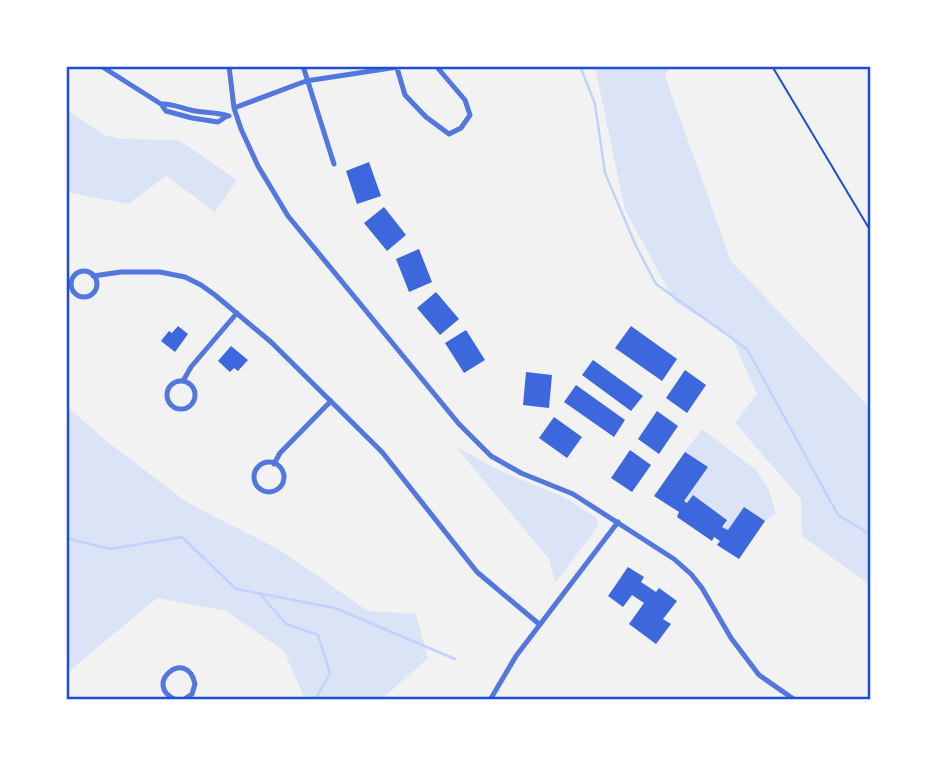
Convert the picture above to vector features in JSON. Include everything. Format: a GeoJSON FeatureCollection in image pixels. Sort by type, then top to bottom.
{"type":"FeatureCollection","features":[{"type":"Feature","properties":{"kind":"street"},"geometry":{"type":"LineString","coordinates":[[101,66],[161,104],[169,103],[194,111],[236,116]]}},
{"type":"Feature","properties":{"kind":"street"},"geometry":{"type":"LineString","coordinates":[[229,66],[236,116],[258,166],[288,216],[458,424],[491,456],[521,473],[573,494],[674,559],[702,588],[731,638],[759,675],[795,699]]}},
{"type":"Feature","properties":{"kind":"street"},"geometry":{"type":"LineString","coordinates":[[303,66],[334,164]]}},
{"type":"Feature","properties":{"kind":"street"},"geometry":{"type":"LineString","coordinates":[[234,108],[306,81],[400,67],[405,95],[426,117],[449,134],[461,128],[470,115],[465,100],[436,66]]}},
{"type":"Feature","properties":{"kind":"street"},"geometry":{"type":"LineString","coordinates":[[93,275],[95,291],[89,296],[76,295],[71,284],[74,276],[81,272],[93,275],[160,272],[185,277],[201,285],[237,313],[271,342],[382,452],[477,572],[539,624]]}},
{"type":"Feature","properties":{"kind":"street"},"geometry":{"type":"LineString","coordinates":[[183,381],[191,367],[237,313]]}},
{"type":"Feature","properties":{"kind":"street"},"geometry":{"type":"LineString","coordinates":[[183,381],[192,385],[195,399],[189,406],[180,409],[172,405],[167,393],[171,385],[183,381]]}},
{"type":"Feature","properties":{"kind":"street"},"geometry":{"type":"LineString","coordinates":[[274,464],[280,453],[331,401]]}},
{"type":"Feature","properties":{"kind":"street"},"geometry":{"type":"LineString","coordinates":[[274,464],[283,473],[283,482],[273,492],[264,491],[257,485],[255,475],[260,466],[274,464]]}},
{"type":"Feature","properties":{"kind":"street"},"geometry":{"type":"LineString","coordinates":[[490,699],[539,624],[618,522]]}},
{"type":"Feature","properties":{"kind":"street"},"geometry":{"type":"LineString","coordinates":[[173,699],[165,691],[165,676],[173,669],[183,668],[192,674],[195,684],[192,694],[183,699]]}},
{"type":"Feature","properties":{"kind":"path"},"geometry":{"type":"LineString","coordinates":[[772,66],[870,230]]}},
{"type":"Feature","properties":{"kind":"shaded area"},"geometry":{"type":"Polygon","coordinates":[[[595,67],[670,67],[665,76],[731,261],[870,408],[870,585],[802,536],[801,499],[735,423],[757,394],[731,336],[675,302],[625,210],[595,67]]]}},
{"type":"Feature","properties":{"kind":"shaded area"},"geometry":{"type":"Polygon","coordinates":[[[67,110],[104,135],[122,139],[179,140],[237,180],[215,212],[166,176],[128,204],[67,192],[67,110]]]}},
{"type":"Feature","properties":{"kind":"shaded area"},"geometry":{"type":"Polygon","coordinates":[[[67,407],[110,444],[188,503],[280,550],[368,611],[416,614],[428,658],[382,699],[305,699],[284,651],[226,611],[157,598],[67,673],[67,407]]]}},
{"type":"Feature","properties":{"kind":"shaded area"},"geometry":{"type":"Polygon","coordinates":[[[702,429],[755,469],[769,490],[776,514],[765,521],[744,507],[728,530],[722,527],[727,519],[693,495],[687,503],[684,501],[708,467],[685,452],[702,429]]]}},
{"type":"Feature","properties":{"kind":"shaded area"},"geometry":{"type":"Polygon","coordinates":[[[455,446],[501,471],[564,497],[597,518],[598,526],[555,583],[549,559],[455,446]]]}},
{"type":"Feature","properties":{"kind":"building"},"geometry":{"type":"Polygon","coordinates":[[[369,162],[381,196],[357,204],[346,171],[369,162]]]}},
{"type":"Feature","properties":{"kind":"building"},"geometry":{"type":"Polygon","coordinates":[[[384,207],[406,235],[387,251],[364,223],[384,207]]]}},
{"type":"Feature","properties":{"kind":"building"},"geometry":{"type":"Polygon","coordinates":[[[419,249],[432,282],[409,292],[396,259],[419,249]]]}},
{"type":"Feature","properties":{"kind":"building"},"geometry":{"type":"Polygon","coordinates":[[[436,292],[459,319],[440,335],[417,308],[436,292]]]}},
{"type":"Feature","properties":{"kind":"building"},"geometry":{"type":"Polygon","coordinates":[[[178,326],[188,334],[175,352],[161,341],[169,331],[172,333],[178,326]]]}},
{"type":"Feature","properties":{"kind":"building"},"geometry":{"type":"Polygon","coordinates":[[[631,326],[677,359],[662,381],[615,348],[631,326]]]}},
{"type":"Feature","properties":{"kind":"building"},"geometry":{"type":"Polygon","coordinates":[[[466,330],[485,360],[464,373],[445,343],[466,330]]]}},
{"type":"Feature","properties":{"kind":"building"},"geometry":{"type":"Polygon","coordinates":[[[231,346],[248,360],[238,371],[234,368],[230,372],[218,361],[231,346]]]}},
{"type":"Feature","properties":{"kind":"building"},"geometry":{"type":"Polygon","coordinates":[[[593,360],[643,396],[631,411],[582,375],[593,360]]]}},
{"type":"Feature","properties":{"kind":"building"},"geometry":{"type":"Polygon","coordinates":[[[685,370],[706,385],[687,413],[666,398],[685,370]]]}},
{"type":"Feature","properties":{"kind":"building"},"geometry":{"type":"Polygon","coordinates":[[[526,372],[552,375],[549,408],[523,405],[526,372]]]}},
{"type":"Feature","properties":{"kind":"building"},"geometry":{"type":"Polygon","coordinates":[[[576,385],[625,420],[614,437],[564,402],[576,385]]]}},
{"type":"Feature","properties":{"kind":"building"},"geometry":{"type":"Polygon","coordinates":[[[657,411],[678,426],[659,454],[638,439],[657,411]]]}},
{"type":"Feature","properties":{"kind":"building"},"geometry":{"type":"Polygon","coordinates":[[[554,417],[582,437],[567,458],[539,438],[554,417]]]}},
{"type":"Feature","properties":{"kind":"building"},"geometry":{"type":"Polygon","coordinates":[[[630,450],[651,465],[632,492],[611,478],[630,450]]]}},
{"type":"Feature","properties":{"kind":"building"},"geometry":{"type":"Polygon","coordinates":[[[685,452],[708,467],[684,501],[687,503],[693,495],[727,520],[722,527],[728,530],[744,507],[765,521],[739,559],[717,545],[720,541],[714,537],[712,541],[677,517],[679,512],[654,496],[685,452]]]}},
{"type":"Feature","properties":{"kind":"building"},"geometry":{"type":"Polygon","coordinates":[[[628,567],[644,577],[641,582],[656,592],[659,588],[677,601],[663,619],[671,624],[656,644],[629,624],[644,603],[632,595],[623,607],[608,596],[628,567]]]}},
{"type":"Feature","properties":{"kind":"waterway"},"geometry":{"type":"LineString","coordinates":[[580,66],[595,104],[605,173],[636,246],[656,284],[747,349],[838,515],[870,534]]}},
{"type":"Feature","properties":{"kind":"waterway"},"geometry":{"type":"LineString","coordinates":[[66,538],[110,549],[182,537],[236,589],[335,608],[455,659]]}},
{"type":"Feature","properties":{"kind":"waterway"},"geometry":{"type":"LineString","coordinates":[[260,594],[286,624],[318,635],[330,673],[315,700]]}}]}
